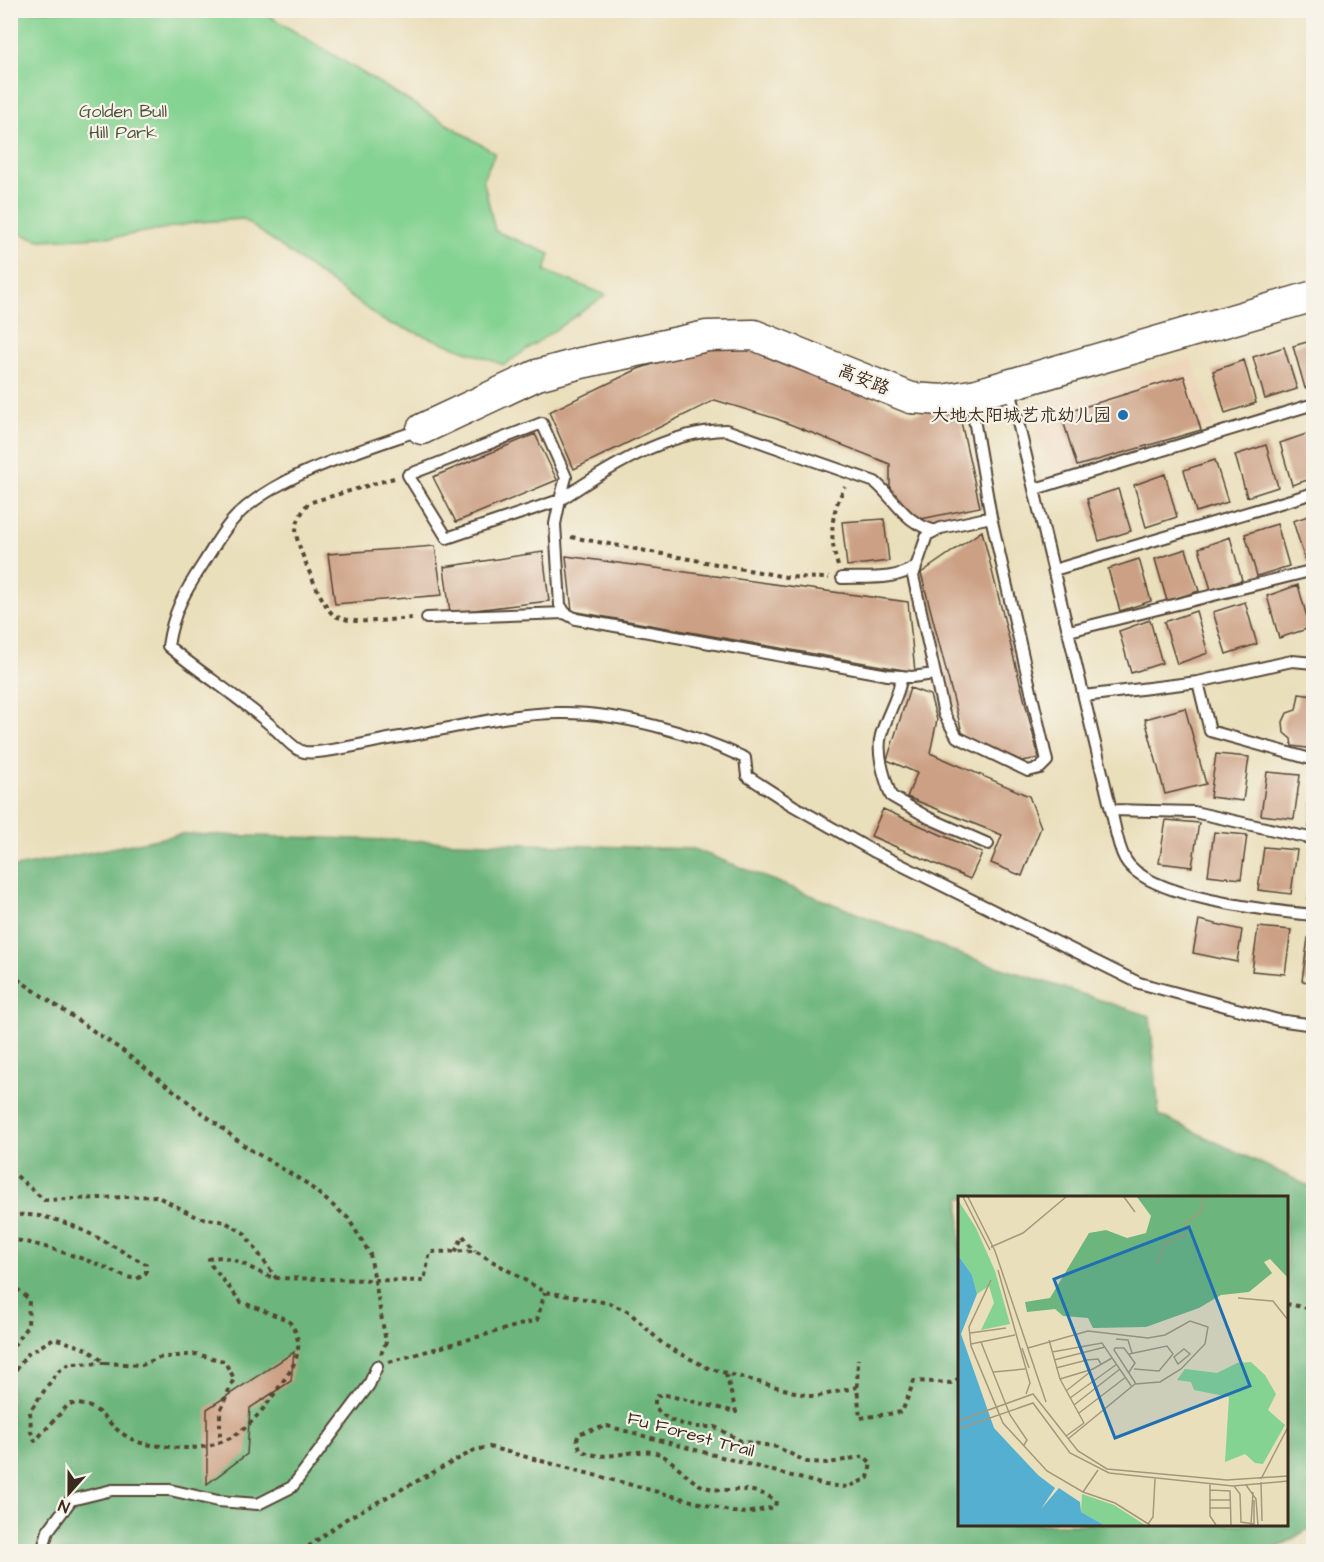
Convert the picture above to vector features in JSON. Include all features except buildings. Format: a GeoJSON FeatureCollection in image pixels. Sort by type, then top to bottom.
{"type":"FeatureCollection","features":[{"type":"Feature","properties":{"kind":"street","name":"高安路"},"geometry":{"type":"LineString","coordinates":[[422,429],[537,375],[581,363],[707,336],[754,336],[911,398],[943,400],[1009,385],[1314,296]]}},
{"type":"Feature","properties":{"kind":"lane"},"geometry":{"type":"LineString","coordinates":[[1009,385],[1125,860],[1153,883],[1189,894],[1260,909],[1314,915]]}},
{"type":"Feature","properties":{"kind":"lane"},"geometry":{"type":"LineString","coordinates":[[970,395],[991,517],[1047,760],[1040,768],[1028,771],[957,737],[944,714],[913,576],[927,536],[936,531],[991,517]]}},
{"type":"Feature","properties":{"kind":"lane"},"geometry":{"type":"LineString","coordinates":[[1035,489],[1314,404]]}},
{"type":"Feature","properties":{"kind":"lane"},"geometry":{"type":"LineString","coordinates":[[934,674],[902,676],[603,625],[576,619],[565,613],[560,605],[555,535],[560,500],[566,477],[542,423],[408,475],[447,538],[560,500],[623,461],[704,430],[726,430],[747,435],[875,482],[891,496],[904,515],[919,527],[936,531]]}},
{"type":"Feature","properties":{"kind":"lane"},"geometry":{"type":"LineString","coordinates":[[422,429],[302,475],[249,505],[231,521],[216,543],[183,593],[172,618],[168,646],[249,705],[292,745],[305,752],[345,748],[508,717],[558,712],[626,719],[721,746],[745,758],[747,776],[792,806],[873,851],[1139,983],[1278,1020],[1314,1024]]}},
{"type":"Feature","properties":{"kind":"lane"},"geometry":{"type":"LineString","coordinates":[[1054,570],[1314,493]]}},
{"type":"Feature","properties":{"kind":"lane"},"geometry":{"type":"LineString","coordinates":[[842,578],[895,575],[906,573],[916,565]]}},
{"type":"Feature","properties":{"kind":"lane"},"geometry":{"type":"LineString","coordinates":[[1069,631],[1314,570]]}},
{"type":"Feature","properties":{"kind":"lane"},"geometry":{"type":"LineString","coordinates":[[427,618],[565,613]]}},
{"type":"Feature","properties":{"kind":"lane"},"geometry":{"type":"LineString","coordinates":[[1084,696],[1198,682],[1314,654]]}},
{"type":"Feature","properties":{"kind":"lane"},"geometry":{"type":"LineString","coordinates":[[1292,661],[1314,663]]}},
{"type":"Feature","properties":{"kind":"lane"},"geometry":{"type":"LineString","coordinates":[[902,676],[899,696],[880,736],[883,764],[891,796],[929,818],[988,844]]}},
{"type":"Feature","properties":{"kind":"lane"},"geometry":{"type":"LineString","coordinates":[[1198,682],[1210,731],[1314,760]]}},
{"type":"Feature","properties":{"kind":"lane"},"geometry":{"type":"LineString","coordinates":[[1111,810],[1194,812],[1314,839]]}},
{"type":"Feature","properties":{"kind":"lane"},"geometry":{"type":"LineString","coordinates":[[42,1551],[48,1531],[71,1500],[112,1490],[170,1490],[218,1501],[258,1504],[292,1487],[369,1385],[377,1366]]}},
{"type":"Feature","properties":{"kind":"path"},"geometry":{"type":"LineString","coordinates":[[555,535],[612,543],[786,577],[842,578],[832,548],[832,519],[840,496],[853,474]]}},
{"type":"Feature","properties":{"kind":"path"},"geometry":{"type":"LineString","coordinates":[[408,475],[308,503],[299,517],[296,534],[320,596],[332,615],[348,621],[427,618]]}},
{"type":"Feature","properties":{"kind":"path"},"geometry":{"type":"LineString","coordinates":[[10,974],[123,1051],[246,1147],[306,1183],[348,1218],[370,1254],[386,1342],[377,1366]]}},
{"type":"Feature","properties":{"kind":"path"},"geometry":{"type":"LineString","coordinates":[[10,1170],[44,1200],[156,1196],[197,1217],[225,1222],[244,1233],[276,1278]]}},
{"type":"Feature","properties":{"kind":"path"},"geometry":{"type":"LineString","coordinates":[[10,1216],[29,1213],[51,1216],[146,1264],[146,1273],[137,1279],[121,1277],[98,1265],[47,1247],[10,1239]]}},
{"type":"Feature","properties":{"kind":"path"},"geometry":{"type":"LineString","coordinates":[[455,1252],[463,1236],[475,1251],[544,1292],[609,1303],[629,1312],[664,1345],[708,1368],[809,1396],[819,1396],[858,1387]]}},
{"type":"Feature","properties":{"kind":"path"},"geometry":{"type":"LineString","coordinates":[[220,1444],[220,1411],[234,1378],[224,1361],[196,1354],[158,1358],[142,1365],[70,1364],[58,1371],[30,1411],[31,1432],[35,1441],[69,1404],[82,1404],[102,1414],[122,1434],[138,1444],[194,1450],[220,1444],[255,1421],[293,1366],[299,1350],[298,1337],[288,1320],[241,1302],[211,1266],[209,1258],[239,1261],[262,1276],[276,1278],[424,1281],[430,1252],[475,1251]]}},
{"type":"Feature","properties":{"kind":"path"},"geometry":{"type":"LineString","coordinates":[[10,1283],[29,1299],[28,1325],[10,1351]]}},
{"type":"Feature","properties":{"kind":"path"},"geometry":{"type":"LineString","coordinates":[[377,1366],[537,1320],[544,1292]]}},
{"type":"Feature","properties":{"kind":"path"},"geometry":{"type":"LineString","coordinates":[[1288,1304],[1314,1309]]}},
{"type":"Feature","properties":{"kind":"path"},"geometry":{"type":"LineString","coordinates":[[10,1377],[28,1354],[54,1338],[87,1348],[105,1363]]}},
{"type":"Feature","properties":{"kind":"path"},"geometry":{"type":"LineString","coordinates":[[858,1359],[860,1418],[902,1412],[915,1381],[951,1383],[958,1379]]}},
{"type":"Feature","properties":{"kind":"path","name":"Fu Forest Trail"},"geometry":{"type":"LineString","coordinates":[[301,1551],[346,1519],[475,1450],[489,1447],[733,1512],[747,1513],[774,1507],[776,1501],[767,1495],[746,1488],[717,1489],[693,1482],[674,1464],[652,1452],[597,1456],[580,1449],[577,1439],[580,1433],[607,1426],[626,1429],[825,1485],[848,1487],[868,1478],[872,1463],[864,1456],[830,1463],[807,1462],[777,1447],[741,1441],[715,1427],[682,1424],[659,1412],[655,1405],[655,1397],[662,1394],[736,1412],[726,1374]]}},
{"type":"Feature","properties":{"kind":"shaded area","name":"大地太阳城艺术幼儿园"},"geometry":{"type":"Polygon","coordinates":[[[1191,358],[1215,425],[1052,474],[1031,404],[1191,358]]]}},
{"type":"Feature","properties":{"kind":"green space","name":"Golden Bull Hill Park"},"geometry":{"type":"Polygon","coordinates":[[[10,11],[261,11],[495,153],[483,179],[495,231],[550,254],[545,271],[606,295],[504,365],[384,321],[243,219],[199,222],[123,236],[40,240],[11,231],[10,11]]]}},
{"type":"Feature","properties":{"kind":"green space"},"geometry":{"type":"Polygon","coordinates":[[[182,834],[694,849],[965,956],[1150,1016],[1159,1115],[1313,1188],[1313,1526],[1273,1551],[11,1552],[11,868],[182,834]]]}},
{"type":"Feature","properties":{"kind":"place","name":"大地太阳城艺术幼儿园"},"geometry":{"type":"Point","coordinates":[1123,415]}}]}
